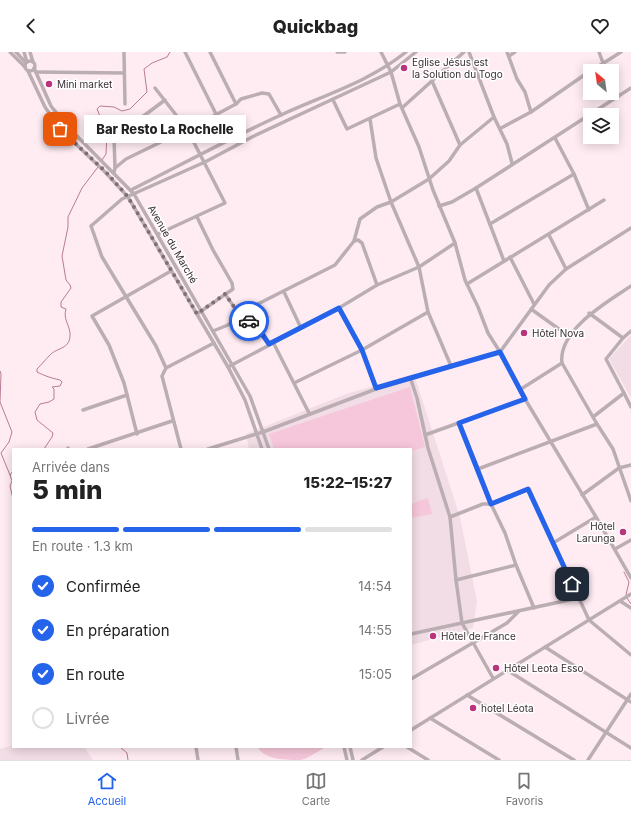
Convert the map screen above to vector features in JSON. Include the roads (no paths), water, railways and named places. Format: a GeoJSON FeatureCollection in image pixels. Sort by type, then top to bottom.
{"type":"FeatureCollection","features":[{"type":"Feature","properties":{"kind":"street"},"geometry":{"type":"LineString","coordinates":[[10,52],[32,70],[124,73]]}},
{"type":"Feature","properties":{"kind":"street"},"geometry":{"type":"LineString","coordinates":[[16,52],[26,66]]}},
{"type":"Feature","properties":{"kind":"street"},"geometry":{"type":"LineString","coordinates":[[24,52],[26,66]]}},
{"type":"Feature","properties":{"kind":"street","name":"Avenue du Marché"},"geometry":{"type":"LineString","coordinates":[[30,52],[35,70],[51,106],[66,125],[110,167],[134,194],[203,311],[250,396],[269,448]]}},
{"type":"Feature","properties":{"kind":"street"},"geometry":{"type":"LineString","coordinates":[[124,52],[124,104]]}},
{"type":"Feature","properties":{"kind":"street"},"geometry":{"type":"LineString","coordinates":[[185,52],[216,114]]}},
{"type":"Feature","properties":{"kind":"street"},"geometry":{"type":"LineString","coordinates":[[210,52],[236,104]]}},
{"type":"Feature","properties":{"kind":"street"},"geometry":{"type":"LineString","coordinates":[[337,52],[345,52]]}},
{"type":"Feature","properties":{"kind":"street"},"geometry":{"type":"LineString","coordinates":[[381,52],[391,72],[401,105],[419,147],[429,180],[455,243],[457,258],[488,333],[550,442],[631,578]]}},
{"type":"Feature","properties":{"kind":"street"},"geometry":{"type":"LineString","coordinates":[[131,190],[281,115],[330,95],[388,66],[406,52]]}},
{"type":"Feature","properties":{"kind":"street"},"geometry":{"type":"LineString","coordinates":[[166,368],[156,346],[102,257],[91,226],[122,199],[205,162],[254,136],[391,72],[416,52]]}},
{"type":"Feature","properties":{"kind":"street"},"geometry":{"type":"LineString","coordinates":[[333,100],[347,129],[401,105],[432,81],[464,52]]}},
{"type":"Feature","properties":{"kind":"street"},"geometry":{"type":"LineString","coordinates":[[469,52],[494,117],[501,128],[512,163]]}},
{"type":"Feature","properties":{"kind":"street"},"geometry":{"type":"LineString","coordinates":[[515,52],[508,54],[517,79],[525,92],[531,112]]}},
{"type":"Feature","properties":{"kind":"street"},"geometry":{"type":"LineString","coordinates":[[599,52],[602,63],[621,52]]}},
{"type":"Feature","properties":{"kind":"street"},"geometry":{"type":"LineString","coordinates":[[26,66],[33,62]]}},
{"type":"Feature","properties":{"kind":"street","name":"Avenue du Marché"},"geometry":{"type":"LineString","coordinates":[[26,66],[45,107],[60,129],[106,172],[128,197],[228,367],[245,400],[262,448]]}},
{"type":"Feature","properties":{"kind":"street"},"geometry":{"type":"LineString","coordinates":[[501,128],[531,112],[583,76]]}},
{"type":"Feature","properties":{"kind":"street"},"geometry":{"type":"LineString","coordinates":[[432,81],[460,145]]}},
{"type":"Feature","properties":{"kind":"street"},"geometry":{"type":"LineString","coordinates":[[154,88],[187,129],[225,202],[197,217],[158,234]]}},
{"type":"Feature","properties":{"kind":"street"},"geometry":{"type":"LineString","coordinates":[[619,96],[631,88]]}},
{"type":"Feature","properties":{"kind":"street"},"geometry":{"type":"LineString","coordinates":[[115,168],[126,159],[236,104],[241,99],[262,93],[269,94],[281,115]]}},
{"type":"Feature","properties":{"kind":"street"},"geometry":{"type":"LineString","coordinates":[[114,172],[114,138],[165,100]]}},
{"type":"Feature","properties":{"kind":"street"},"geometry":{"type":"LineString","coordinates":[[439,206],[452,202],[476,188],[512,163],[555,138],[592,111],[612,100]]}},
{"type":"Feature","properties":{"kind":"street"},"geometry":{"type":"LineString","coordinates":[[213,331],[228,325],[241,314],[335,264],[354,241],[360,220],[377,208],[391,202],[429,180],[449,161],[460,145],[494,117]]}},
{"type":"Feature","properties":{"kind":"street"},"geometry":{"type":"LineString","coordinates":[[370,119],[376,158],[391,202],[419,267],[428,312],[451,366]]}},
{"type":"Feature","properties":{"kind":"street"},"geometry":{"type":"LineString","coordinates":[[555,138],[574,174],[589,210]]}},
{"type":"Feature","properties":{"kind":"street"},"geometry":{"type":"LineString","coordinates":[[490,224],[574,174]]}},
{"type":"Feature","properties":{"kind":"street"},"geometry":{"type":"LineString","coordinates":[[476,188],[504,261]]}},
{"type":"Feature","properties":{"kind":"street"},"geometry":{"type":"LineString","coordinates":[[467,284],[604,200]]}},
{"type":"Feature","properties":{"kind":"street"},"geometry":{"type":"LineString","coordinates":[[197,217],[212,250],[232,283],[233,289],[197,314]]}},
{"type":"Feature","properties":{"kind":"street"},"geometry":{"type":"LineString","coordinates":[[211,448],[263,432],[376,388],[411,380],[451,366],[500,352],[534,304],[549,285],[566,268],[631,228]]}},
{"type":"Feature","properties":{"kind":"street"},"geometry":{"type":"LineString","coordinates":[[549,235],[566,268]]}},
{"type":"Feature","properties":{"kind":"street"},"geometry":{"type":"LineString","coordinates":[[354,241],[358,240],[362,243],[377,285]]}},
{"type":"Feature","properties":{"kind":"street"},"geometry":{"type":"LineString","coordinates":[[228,367],[339,308],[377,285],[419,267],[455,243]]}},
{"type":"Feature","properties":{"kind":"street"},"geometry":{"type":"LineString","coordinates":[[510,257],[534,304]]}},
{"type":"Feature","properties":{"kind":"street"},"geometry":{"type":"LineString","coordinates":[[137,434],[128,395],[109,345],[92,316],[171,271]]}},
{"type":"Feature","properties":{"kind":"street"},"geometry":{"type":"LineString","coordinates":[[631,286],[589,313],[570,337],[561,355],[562,363],[613,449],[631,501]]}},
{"type":"Feature","properties":{"kind":"street"},"geometry":{"type":"LineString","coordinates":[[284,292],[300,328]]}},
{"type":"Feature","properties":{"kind":"street"},"geometry":{"type":"LineString","coordinates":[[225,294],[241,314],[246,317],[250,323],[258,328],[269,344]]}},
{"type":"Feature","properties":{"kind":"street"},"geometry":{"type":"LineString","coordinates":[[339,308],[362,350],[376,388]]}},
{"type":"Feature","properties":{"kind":"street"},"geometry":{"type":"LineString","coordinates":[[531,309],[570,337]]}},
{"type":"Feature","properties":{"kind":"street"},"geometry":{"type":"LineString","coordinates":[[294,383],[362,350],[428,312]]}},
{"type":"Feature","properties":{"kind":"street"},"geometry":{"type":"LineString","coordinates":[[589,313],[623,338]]}},
{"type":"Feature","properties":{"kind":"street"},"geometry":{"type":"LineString","coordinates":[[631,331],[623,338],[606,359],[631,407]]}},
{"type":"Feature","properties":{"kind":"street"},"geometry":{"type":"LineString","coordinates":[[273,342],[309,413]]}},
{"type":"Feature","properties":{"kind":"street"},"geometry":{"type":"LineString","coordinates":[[181,448],[172,421],[162,376],[166,368],[214,343]]}},
{"type":"Feature","properties":{"kind":"street"},"geometry":{"type":"LineString","coordinates":[[521,389],[562,363]]}},
{"type":"Feature","properties":{"kind":"street"},"geometry":{"type":"LineString","coordinates":[[411,380],[417,398],[425,435],[450,517],[462,623],[493,678]]}},
{"type":"Feature","properties":{"kind":"street"},"geometry":{"type":"LineString","coordinates":[[593,417],[624,392]]}},
{"type":"Feature","properties":{"kind":"street"},"geometry":{"type":"LineString","coordinates":[[83,410],[128,395]]}},
{"type":"Feature","properties":{"kind":"street"},"geometry":{"type":"LineString","coordinates":[[425,435],[525,399]]}},
{"type":"Feature","properties":{"kind":"street"},"geometry":{"type":"LineString","coordinates":[[91,448],[137,434],[172,421]]}},
{"type":"Feature","properties":{"kind":"street"},"geometry":{"type":"LineString","coordinates":[[459,423],[491,504],[505,533],[516,565],[534,608]]}},
{"type":"Feature","properties":{"kind":"street"},"geometry":{"type":"LineString","coordinates":[[478,469],[597,424]]}},
{"type":"Feature","properties":{"kind":"street"},"geometry":{"type":"LineString","coordinates":[[582,495],[619,468],[631,465]]}},
{"type":"Feature","properties":{"kind":"street"},"geometry":{"type":"LineString","coordinates":[[450,517],[478,506],[491,504],[528,489],[589,620],[631,655]]}},
{"type":"Feature","properties":{"kind":"street"},"geometry":{"type":"LineString","coordinates":[[553,543],[596,517]]}},
{"type":"Feature","properties":{"kind":"street"},"geometry":{"type":"LineString","coordinates":[[615,549],[631,540]]}},
{"type":"Feature","properties":{"kind":"street"},"geometry":{"type":"LineString","coordinates":[[456,580],[516,565]]}},
{"type":"Feature","properties":{"kind":"street"},"geometry":{"type":"LineString","coordinates":[[412,729],[631,594]]}},
{"type":"Feature","properties":{"kind":"street"},"geometry":{"type":"LineString","coordinates":[[412,634],[578,598]]}},
{"type":"Feature","properties":{"kind":"street"},"geometry":{"type":"LineString","coordinates":[[620,600],[631,608]]}},
{"type":"Feature","properties":{"kind":"street"},"geometry":{"type":"LineString","coordinates":[[412,678],[472,642],[507,623],[519,611]]}},
{"type":"Feature","properties":{"kind":"street"},"geometry":{"type":"LineString","coordinates":[[545,647],[629,701]]}},
{"type":"Feature","properties":{"kind":"street"},"geometry":{"type":"LineString","coordinates":[[507,670],[631,748]]}},
{"type":"Feature","properties":{"kind":"street"},"geometry":{"type":"LineString","coordinates":[[588,760],[629,701],[631,694]]}},
{"type":"Feature","properties":{"kind":"street"},"geometry":{"type":"LineString","coordinates":[[467,695],[574,760]]}},
{"type":"Feature","properties":{"kind":"street"},"geometry":{"type":"LineString","coordinates":[[430,718],[499,760]]}},
{"type":"Feature","properties":{"kind":"street"},"geometry":{"type":"LineString","coordinates":[[196,748],[198,760]]}},
{"type":"Feature","properties":{"kind":"street"},"geometry":{"type":"LineString","coordinates":[[236,748],[238,760]]}},
{"type":"Feature","properties":{"kind":"street"},"geometry":{"type":"LineString","coordinates":[[344,748],[347,760]]}},
{"type":"Feature","properties":{"kind":"street"},"geometry":{"type":"LineString","coordinates":[[350,748],[353,760]]}},
{"type":"Feature","properties":{"kind":"street"},"geometry":{"type":"LineString","coordinates":[[362,760],[381,748]]}},
{"type":"Feature","properties":{"kind":"street"},"geometry":{"type":"LineString","coordinates":[[409,748],[428,760]]}},
{"type":"Feature","properties":{"kind":"waterway"},"geometry":{"type":"LineString","coordinates":[[102,160],[106,154],[107,133],[97,109],[100,106],[114,107],[122,111],[130,109],[147,92],[144,69],[152,63],[167,57],[170,52]]}},
{"type":"Feature","properties":{"kind":"waterway"},"geometry":{"type":"LineString","coordinates":[[45,448],[53,433],[37,420],[35,412],[40,404],[54,399],[54,389],[52,387],[60,386],[62,382],[37,372],[37,369],[53,352],[66,345],[70,338],[65,316],[66,309],[61,307],[61,302],[71,288],[66,280],[62,256],[68,227],[68,217],[82,188],[98,167]]}},
{"type":"Feature","properties":{"kind":"waterway"},"geometry":{"type":"LineString","coordinates":[[0,371],[0,402],[12,432],[9,442],[1,453],[10,475]]}},
{"type":"Feature","properties":{"kind":"waterway"},"geometry":{"type":"LineString","coordinates":[[12,472],[10,475],[12,481]]}},
{"type":"Feature","properties":{"kind":"waterway"},"geometry":{"type":"LineString","coordinates":[[12,481],[10,486],[12,495]]}},
{"type":"Feature","properties":{"kind":"waterway"},"geometry":{"type":"LineString","coordinates":[[624,572],[629,582],[626,595]]}},
{"type":"Feature","properties":{"kind":"waterway"},"geometry":{"type":"LineString","coordinates":[[627,598],[631,604]]}},
{"type":"Feature","properties":{"kind":"waterway"},"geometry":{"type":"LineString","coordinates":[[121,748],[127,753],[128,760]]}},
{"type":"Feature","properties":{"kind":"place","name":"Eglise Jésus est la Solution du Togo"},"geometry":{"type":"Point","coordinates":[404,68]}},
{"type":"Feature","properties":{"kind":"place","name":"Mini market"},"geometry":{"type":"Point","coordinates":[49,84]}},
{"type":"Feature","properties":{"kind":"place","name":"Bar Resto La Rochelle"},"geometry":{"type":"Point","coordinates":[60,129]}},
{"type":"Feature","properties":{"kind":"place","name":"Hôtel Nova"},"geometry":{"type":"Point","coordinates":[524,333]}},
{"type":"Feature","properties":{"kind":"place","name":"Hôtel Larunga"},"geometry":{"type":"Point","coordinates":[623,532]}},
{"type":"Feature","properties":{"kind":"place","name":"Hôtel de France"},"geometry":{"type":"Point","coordinates":[433,636]}},
{"type":"Feature","properties":{"kind":"place","name":"Hôtel Leota Esso"},"geometry":{"type":"Point","coordinates":[496,668]}},
{"type":"Feature","properties":{"kind":"place","name":"hotel Léota"},"geometry":{"type":"Point","coordinates":[473,708]}}]}
